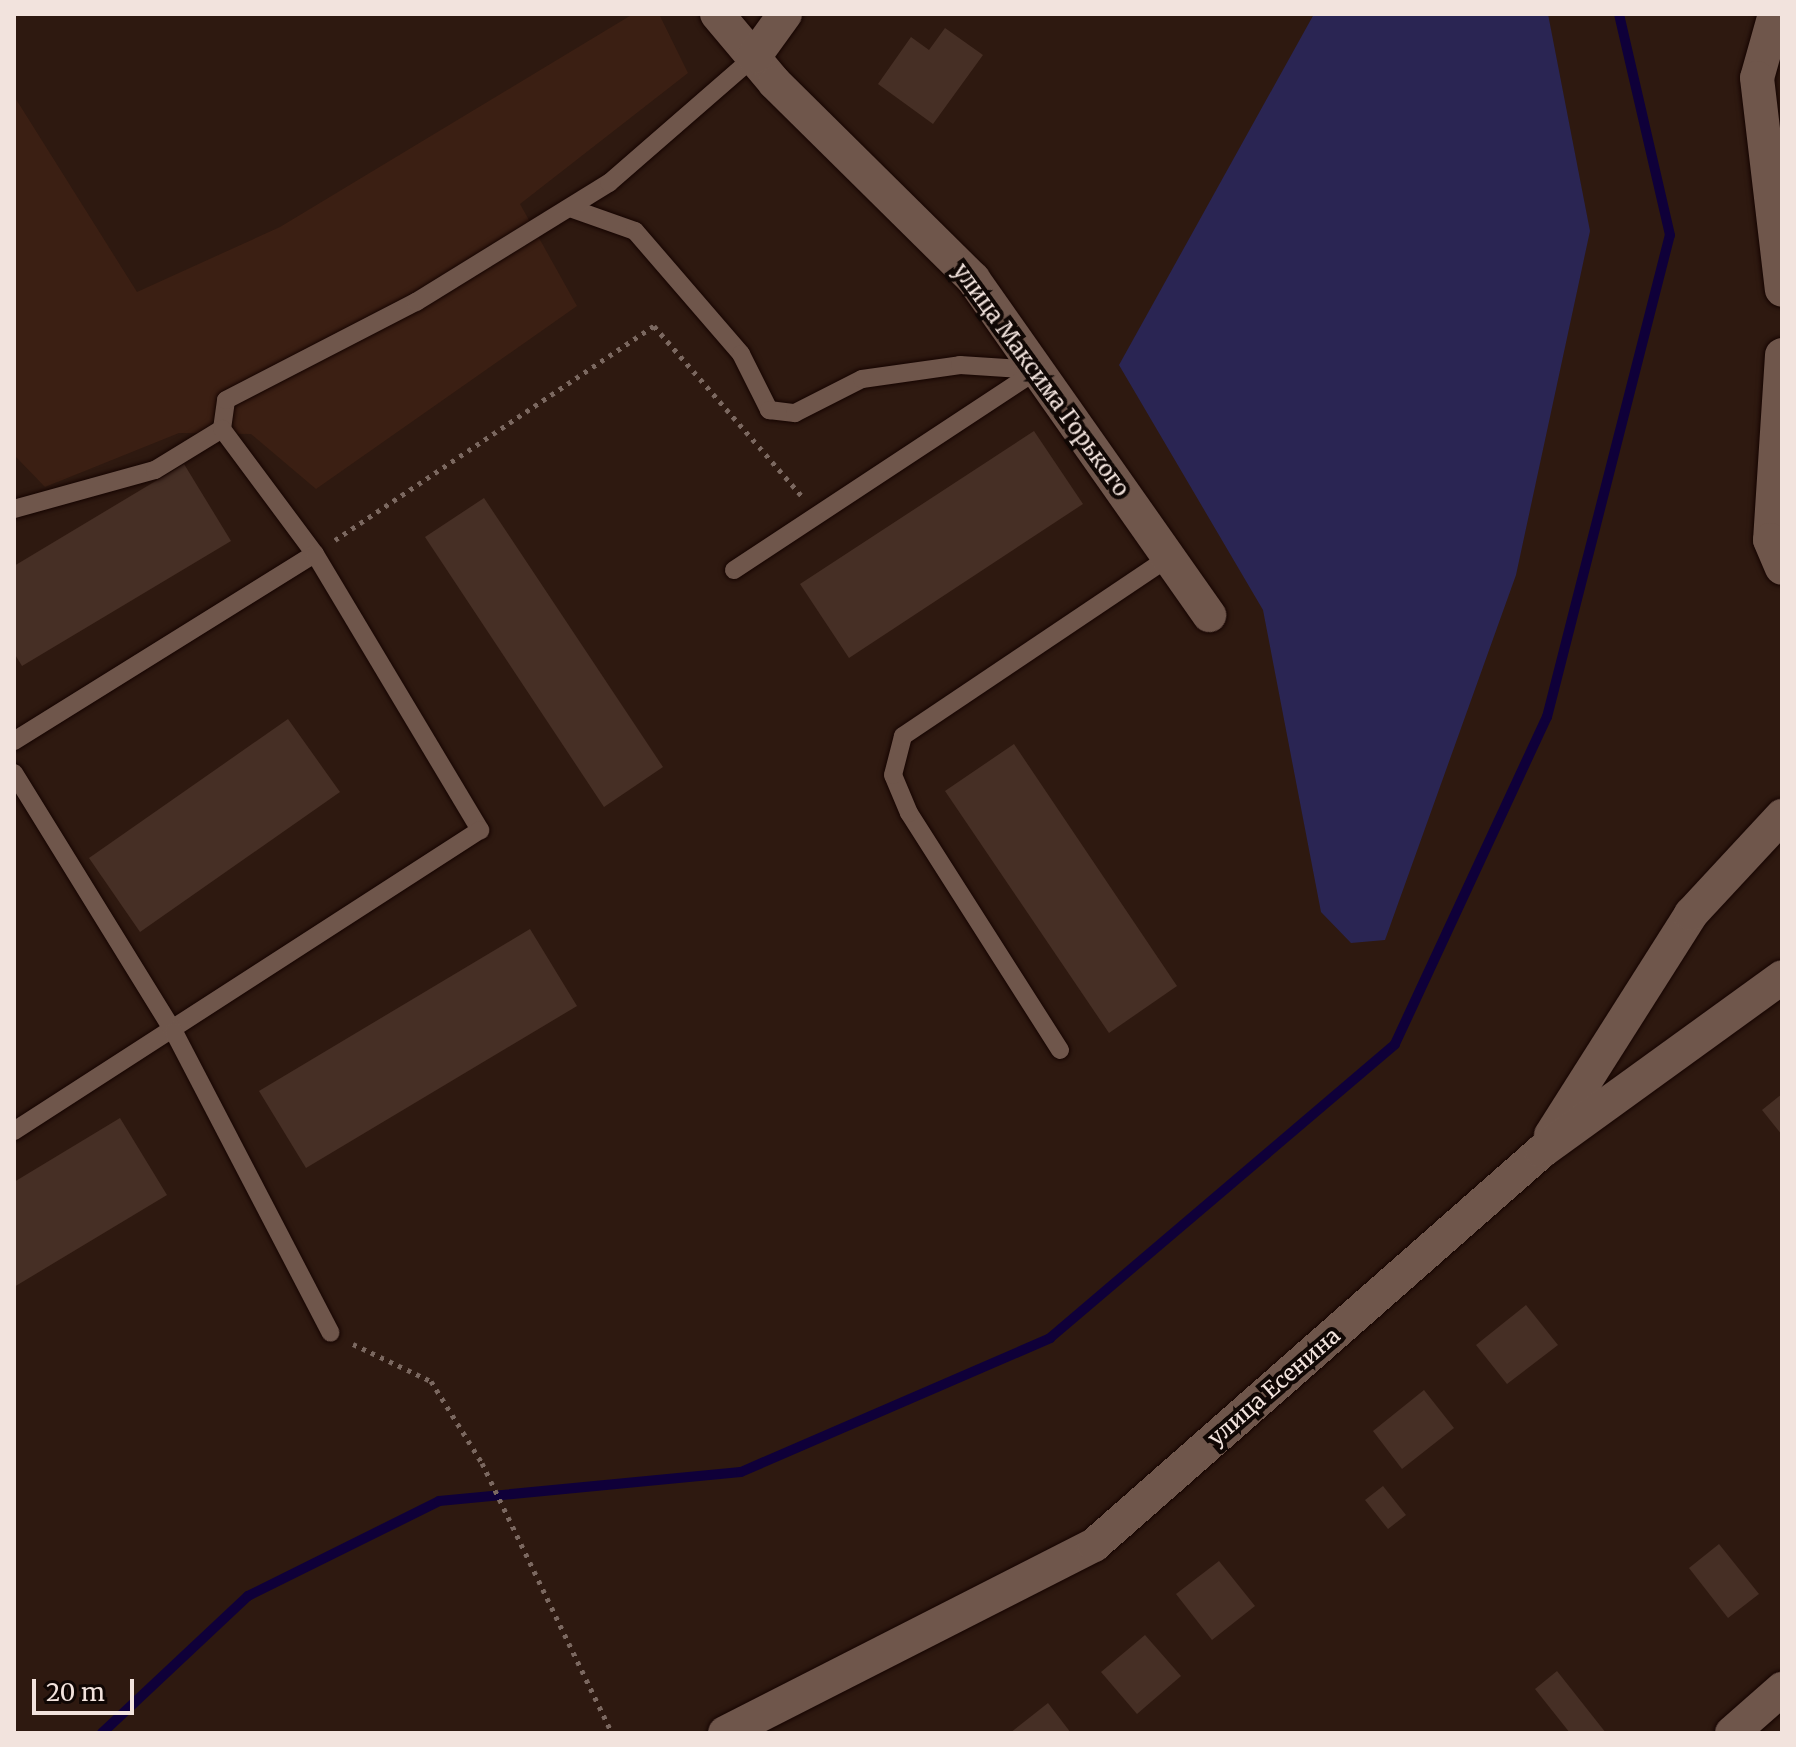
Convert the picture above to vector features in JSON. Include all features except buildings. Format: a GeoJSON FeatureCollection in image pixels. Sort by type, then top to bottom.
{"type":"FeatureCollection","features":[{"type":"Feature","properties":{"kind":"street","name":"улица Максима Горького"},"geometry":{"type":"LineString","coordinates":[[717,14],[754,57],[973,279],[1209,615]]}},
{"type":"Feature","properties":{"kind":"street"},"geometry":{"type":"LineString","coordinates":[[754,57],[785,14]]}},
{"type":"Feature","properties":{"kind":"street"},"geometry":{"type":"LineString","coordinates":[[1775,14],[1757,78],[1782,290]]}},
{"type":"Feature","properties":{"kind":"street"},"geometry":{"type":"LineString","coordinates":[[1782,355],[1770,540],[1782,568]]}},
{"type":"Feature","properties":{"kind":"street"},"geometry":{"type":"LineString","coordinates":[[1542,1151],[1691,914],[1782,816]]}},
{"type":"Feature","properties":{"kind":"street","name":"улица Есенина"},"geometry":{"type":"LineString","coordinates":[[725,1733],[1094,1545],[1542,1151],[1782,977]]}},
{"type":"Feature","properties":{"kind":"street"},"geometry":{"type":"LineString","coordinates":[[1732,1733],[1782,1689]]}},
{"type":"Feature","properties":{"kind":"lane"},"geometry":{"type":"LineString","coordinates":[[14,1131],[174,1032],[480,830],[315,554],[222,429],[226,400],[416,302],[609,183],[754,57]]}},
{"type":"Feature","properties":{"kind":"lane"},"geometry":{"type":"LineString","coordinates":[[570,208],[635,231],[741,354],[769,410],[795,413],[862,379],[946,367],[1037,370]]}},
{"type":"Feature","properties":{"kind":"lane"},"geometry":{"type":"LineString","coordinates":[[734,570],[1037,370]]}},
{"type":"Feature","properties":{"kind":"lane"},"geometry":{"type":"LineString","coordinates":[[14,509],[155,470],[222,429]]}},
{"type":"Feature","properties":{"kind":"lane"},"geometry":{"type":"LineString","coordinates":[[14,741],[315,554]]}},
{"type":"Feature","properties":{"kind":"lane"},"geometry":{"type":"LineString","coordinates":[[1060,1050],[909,813],[893,775],[903,736],[1169,557]]}},
{"type":"Feature","properties":{"kind":"lane"},"geometry":{"type":"LineString","coordinates":[[14,773],[174,1032],[331,1333]]}},
{"type":"Feature","properties":{"kind":"path"},"geometry":{"type":"LineString","coordinates":[[315,554],[654,326],[818,515]]}},
{"type":"Feature","properties":{"kind":"path"},"geometry":{"type":"LineString","coordinates":[[331,1333],[431,1381],[482,1463],[612,1733]]}},
{"type":"Feature","properties":{"kind":"shaded area"},"geometry":{"type":"Polygon","coordinates":[[[633,14],[659,14],[688,73],[520,204],[577,306],[316,489],[251,434],[179,433],[45,487],[14,455],[14,96],[137,292],[280,227],[633,14]]]}},
{"type":"Feature","properties":{"kind":"shaded area"},"geometry":{"type":"Polygon","coordinates":[[[1314,14],[1548,14],[1590,231],[1516,575],[1385,940],[1351,943],[1321,912],[1263,610],[1119,365],[1314,14]]]}},
{"type":"Feature","properties":{"kind":"waterway"},"geometry":{"type":"LineString","coordinates":[[102,1733],[248,1596],[439,1501],[741,1472],[1050,1338],[1395,1044],[1547,717],[1670,235],[1619,14]]}}]}
